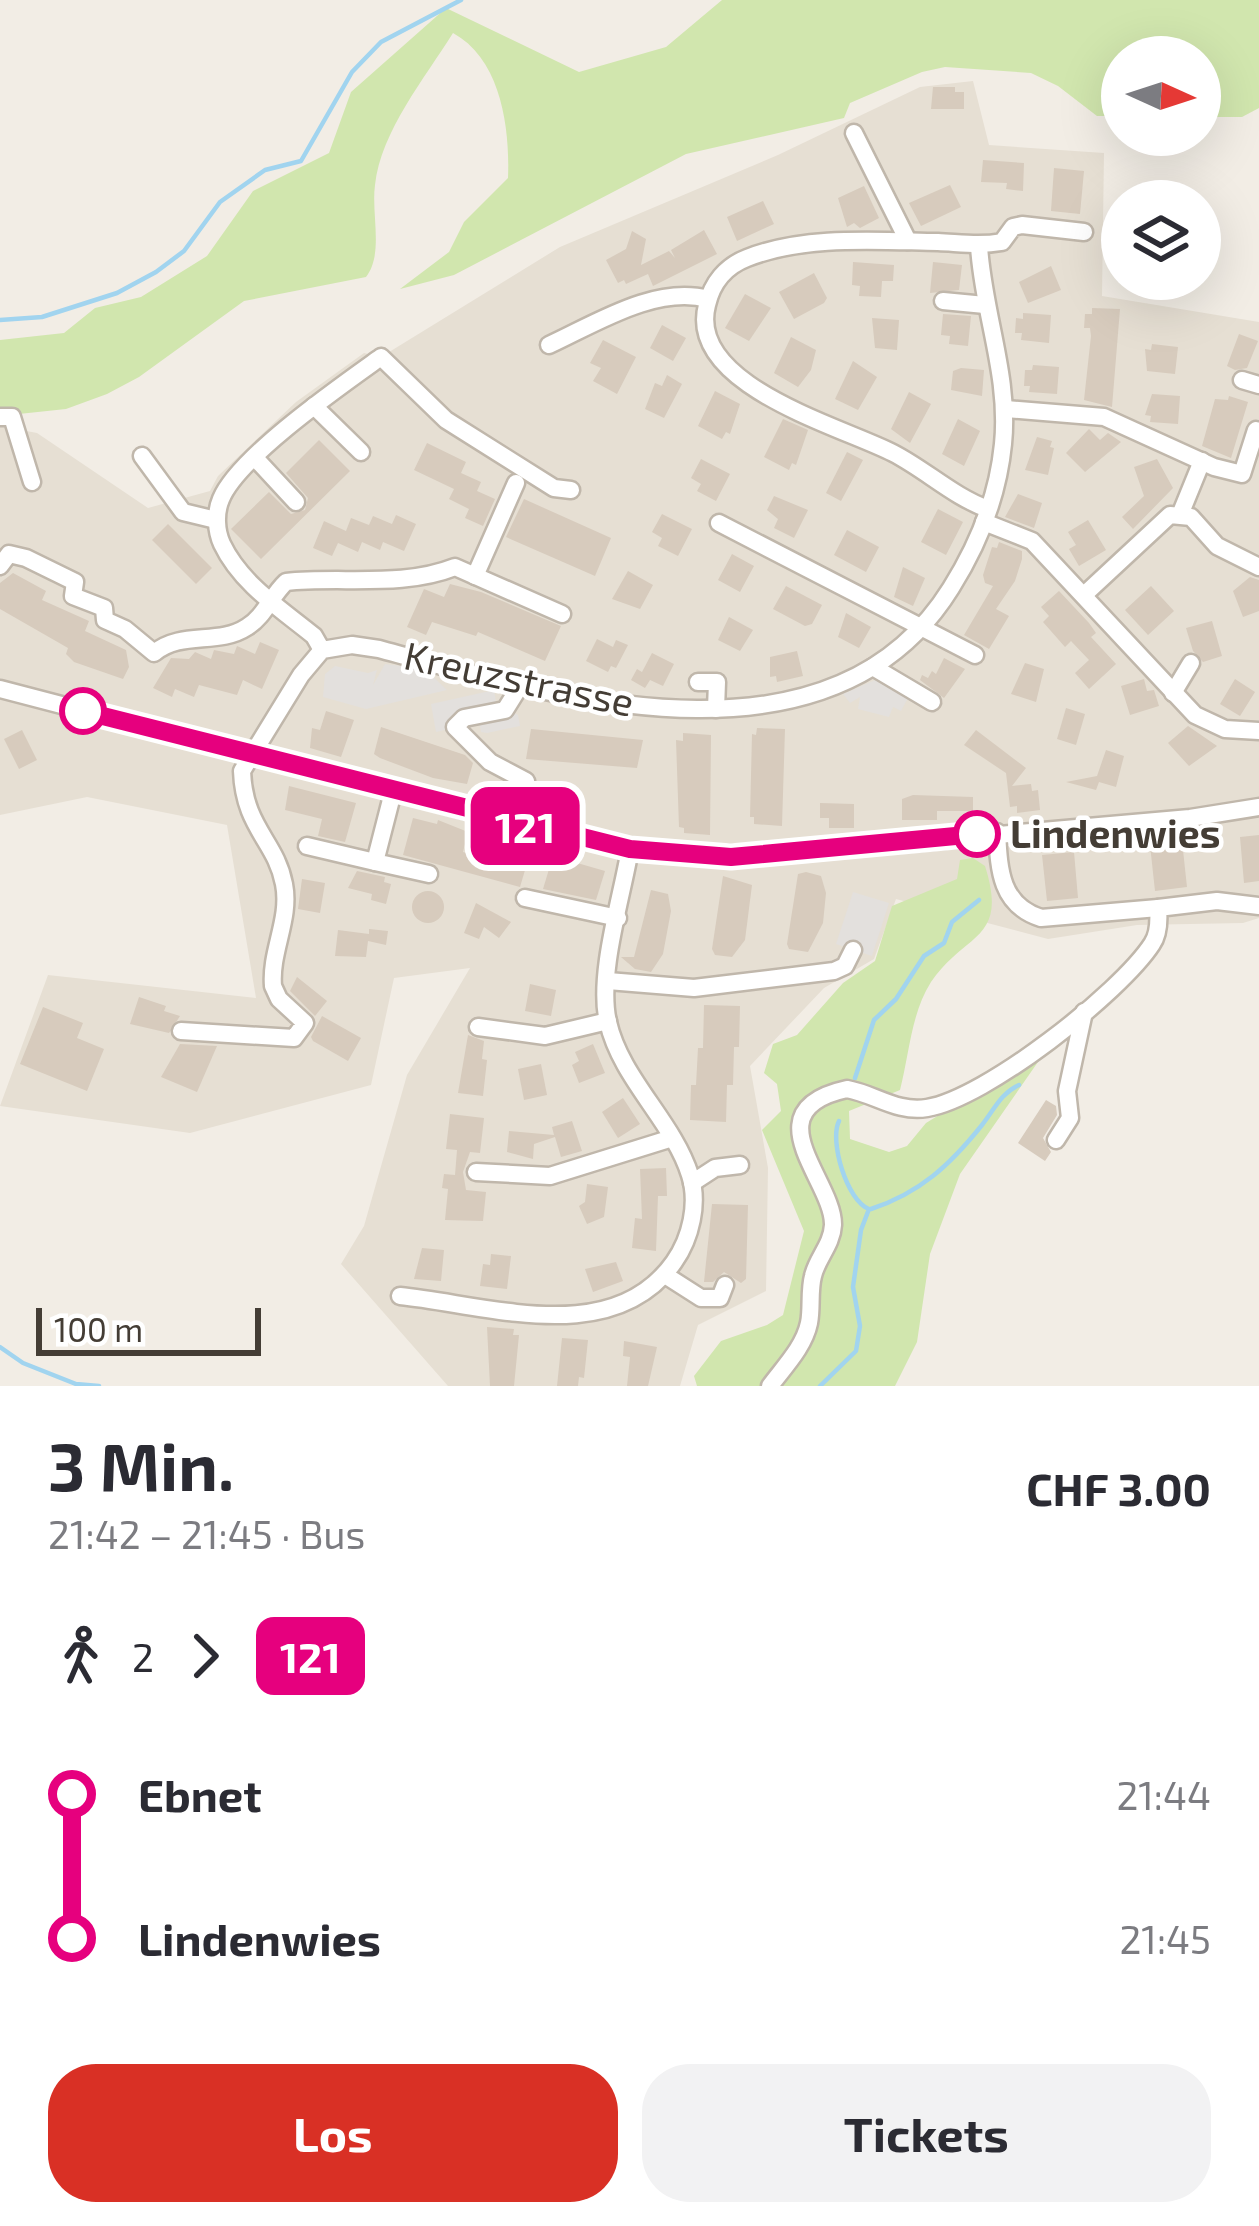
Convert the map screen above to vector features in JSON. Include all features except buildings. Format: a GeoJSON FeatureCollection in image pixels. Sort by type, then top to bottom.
{"type":"FeatureCollection","features":[{"type":"Feature","properties":{"kind":"street"},"geometry":{"type":"LineString","coordinates":[[854,133],[908,242]]}},
{"type":"Feature","properties":{"kind":"street"},"geometry":{"type":"LineString","coordinates":[[1084,232],[1022,225],[1013,227],[1002,242],[979,246],[830,243],[754,255],[720,276],[708,299],[706,336],[717,358],[763,394],[899,456],[986,516],[1032,541],[1173,693],[1211,724],[1235,732],[1259,731]]}},
{"type":"Feature","properties":{"kind":"street","name":"Kreuzstrasse"},"geometry":{"type":"LineString","coordinates":[[322,650],[369,648],[441,672],[600,703],[716,709],[796,698],[855,682],[921,628],[961,573],[986,516],[1001,459],[1006,409],[985,305],[979,246]]}},
{"type":"Feature","properties":{"kind":"street"},"geometry":{"type":"LineString","coordinates":[[549,345],[645,303],[681,297],[708,299]]}},
{"type":"Feature","properties":{"kind":"street"},"geometry":{"type":"LineString","coordinates":[[943,301],[985,305]]}},
{"type":"Feature","properties":{"kind":"street"},"geometry":{"type":"LineString","coordinates":[[181,1031],[294,1038],[304,1023],[279,999],[273,986],[285,891],[245,804],[242,771],[301,675],[322,650],[314,636],[236,567],[216,520],[221,499],[314,406],[380,357],[446,421],[554,488],[571,490]]}},
{"type":"Feature","properties":{"kind":"street"},"geometry":{"type":"LineString","coordinates":[[314,406],[361,452]]}},
{"type":"Feature","properties":{"kind":"street"},"geometry":{"type":"LineString","coordinates":[[1006,409],[1104,417],[1202,461],[1250,476],[1256,430]]}},
{"type":"Feature","properties":{"kind":"street"},"geometry":{"type":"LineString","coordinates":[[6,417],[32,482]]}},
{"type":"Feature","properties":{"kind":"street"},"geometry":{"type":"LineString","coordinates":[[142,456],[183,512],[216,520]]}},
{"type":"Feature","properties":{"kind":"street"},"geometry":{"type":"LineString","coordinates":[[256,459],[296,502]]}},
{"type":"Feature","properties":{"kind":"street"},"geometry":{"type":"LineString","coordinates":[[1180,515],[1202,461]]}},
{"type":"Feature","properties":{"kind":"street"},"geometry":{"type":"LineString","coordinates":[[475,576],[516,483]]}},
{"type":"Feature","properties":{"kind":"street"},"geometry":{"type":"LineString","coordinates":[[1085,594],[1170,515],[1191,517],[1227,553],[1259,567]]}},
{"type":"Feature","properties":{"kind":"street"},"geometry":{"type":"LineString","coordinates":[[719,523],[975,656]]}},
{"type":"Feature","properties":{"kind":"street"},"geometry":{"type":"LineString","coordinates":[[0,566],[9,554],[63,573],[75,582],[73,596],[104,608],[105,620],[125,629],[154,653],[177,639],[234,634],[256,620],[286,583],[307,580],[431,576],[455,567],[562,614]]}},
{"type":"Feature","properties":{"kind":"street"},"geometry":{"type":"LineString","coordinates":[[1173,693],[1191,663]]}},
{"type":"Feature","properties":{"kind":"street"},"geometry":{"type":"LineString","coordinates":[[873,667],[932,702]]}},
{"type":"Feature","properties":{"kind":"street"},"geometry":{"type":"LineString","coordinates":[[301,675],[322,680]]}},
{"type":"Feature","properties":{"kind":"street"},"geometry":{"type":"LineString","coordinates":[[698,682],[717,682],[716,709]]}},
{"type":"Feature","properties":{"kind":"street"},"geometry":{"type":"LineString","coordinates":[[520,686],[505,710],[464,718],[455,727],[490,762],[526,781]]}},
{"type":"Feature","properties":{"kind":"street"},"geometry":{"type":"LineString","coordinates":[[0,689],[630,849],[731,857],[1190,818],[1259,807]]}},
{"type":"Feature","properties":{"kind":"street"},"geometry":{"type":"LineString","coordinates":[[375,862],[393,792]]}},
{"type":"Feature","properties":{"kind":"street"},"geometry":{"type":"LineString","coordinates":[[997,832],[1000,877],[1009,897],[1041,918],[1217,901],[1259,906]]}},
{"type":"Feature","properties":{"kind":"street"},"geometry":{"type":"LineString","coordinates":[[307,846],[429,874]]}},
{"type":"Feature","properties":{"kind":"street"},"geometry":{"type":"LineString","coordinates":[[400,1296],[584,1316],[628,1304],[665,1275],[688,1238],[692,1183],[678,1148],[608,1021],[608,981],[630,849]]}},
{"type":"Feature","properties":{"kind":"street"},"geometry":{"type":"LineString","coordinates":[[525,898],[618,918]]}},
{"type":"Feature","properties":{"kind":"street"},"geometry":{"type":"LineString","coordinates":[[770,1386],[802,1343],[809,1324],[813,1275],[833,1227],[825,1195],[800,1143],[806,1115],[830,1093],[847,1089],[911,1110],[941,1106],[975,1089],[1084,1012],[1130,971],[1156,940],[1158,908]]}},
{"type":"Feature","properties":{"kind":"street"},"geometry":{"type":"LineString","coordinates":[[608,981],[694,988],[834,971],[845,966],[853,950]]}},
{"type":"Feature","properties":{"kind":"street"},"geometry":{"type":"LineString","coordinates":[[1056,1140],[1070,1118],[1066,1090],[1084,1012]]}},
{"type":"Feature","properties":{"kind":"street"},"geometry":{"type":"LineString","coordinates":[[478,1027],[544,1036],[608,1021]]}},
{"type":"Feature","properties":{"kind":"street"},"geometry":{"type":"LineString","coordinates":[[476,1172],[544,1177],[669,1139]]}},
{"type":"Feature","properties":{"kind":"street"},"geometry":{"type":"LineString","coordinates":[[692,1183],[715,1168],[740,1165]]}},
{"type":"Feature","properties":{"kind":"street"},"geometry":{"type":"LineString","coordinates":[[665,1275],[700,1298],[720,1298],[725,1286]]}},
{"type":"Feature","properties":{"kind":"shaded area"},"geometry":{"type":"Polygon","coordinates":[[[973,81],[989,145],[1104,156],[1101,300],[1259,322],[1259,918],[1243,923],[1137,925],[1048,939],[896,899],[874,959],[824,988],[750,1066],[768,1168],[766,1291],[698,1325],[680,1386],[448,1386],[341,1264],[364,1226],[407,1075],[470,968],[394,978],[371,1085],[190,1133],[0,1106],[48,975],[256,998],[227,825],[87,797],[0,815],[0,426],[37,433],[148,508],[210,491],[218,476],[296,402],[364,353],[381,357],[560,247],[778,155],[920,87],[973,81]]]}},
{"type":"Feature","properties":{"kind":"shaded area"},"geometry":{"type":"Polygon","coordinates":[[[385,664],[425,669],[447,690],[366,709],[323,697],[325,674],[335,666],[368,673],[377,670],[373,685],[385,664]]]}},
{"type":"Feature","properties":{"kind":"shaded area"},"geometry":{"type":"Polygon","coordinates":[[[875,680],[908,698],[901,711],[893,707],[889,717],[858,709],[860,697],[850,703],[843,694],[875,680]]]}},
{"type":"Feature","properties":{"kind":"shaded area"},"geometry":{"type":"Polygon","coordinates":[[[494,690],[496,702],[518,715],[520,726],[487,733],[481,732],[479,722],[436,732],[431,704],[494,690]]]}},
{"type":"Feature","properties":{"kind":"shaded area"},"geometry":{"type":"Polygon","coordinates":[[[853,892],[889,903],[872,956],[836,944],[853,892]]]}},
{"type":"Feature","properties":{"kind":"green space"},"geometry":{"type":"Polygon","coordinates":[[[722,0],[1259,0],[1259,108],[1242,117],[1221,117],[1221,36],[1101,36],[1101,116],[1031,73],[945,67],[850,103],[844,118],[686,154],[454,275],[400,289],[449,252],[464,222],[508,178],[504,117],[492,77],[469,45],[453,33],[386,145],[375,185],[376,245],[366,277],[244,301],[139,377],[107,394],[66,409],[0,416],[0,340],[64,333],[95,308],[141,297],[207,256],[253,191],[329,153],[351,92],[446,8],[579,72],[666,47],[722,0]]]}},
{"type":"Feature","properties":{"kind":"green space"},"geometry":{"type":"Polygon","coordinates":[[[973,858],[985,866],[991,890],[987,922],[924,994],[900,1090],[849,1111],[850,1139],[889,1152],[907,1146],[926,1123],[1047,1049],[960,1174],[930,1254],[917,1342],[895,1386],[697,1386],[694,1376],[721,1341],[783,1315],[804,1231],[762,1130],[781,1111],[777,1084],[764,1073],[773,1044],[797,1035],[843,983],[875,961],[892,906],[957,879],[960,860],[973,858]]]}},
{"type":"Feature","properties":{"kind":"waterway"},"geometry":{"type":"LineString","coordinates":[[0,320],[42,317],[117,293],[156,272],[184,251],[220,202],[265,170],[301,161],[352,72],[381,42],[461,0]]}},
{"type":"Feature","properties":{"kind":"waterway"},"geometry":{"type":"LineString","coordinates":[[855,1078],[874,1020],[896,999],[924,956],[944,943],[952,922],[979,900]]}},
{"type":"Feature","properties":{"kind":"waterway"},"geometry":{"type":"LineString","coordinates":[[871,1209],[905,1195],[933,1176],[1019,1085]]}},
{"type":"Feature","properties":{"kind":"waterway"},"geometry":{"type":"LineString","coordinates":[[820,1386],[856,1351],[860,1326],[853,1287],[861,1230],[869,1209],[854,1195],[842,1170],[836,1142],[839,1121]]}},
{"type":"Feature","properties":{"kind":"waterway"},"geometry":{"type":"LineString","coordinates":[[0,1347],[23,1363],[76,1384],[99,1386]]}},
{"type":"Feature","properties":{"kind":"bus line","name":"121"},"geometry":{"type":"LineString","coordinates":[[83,711],[630,849],[731,857],[977,834]]}},
{"type":"Feature","properties":{"kind":"place","name":"Lindenwies"},"geometry":{"type":"Point","coordinates":[977,834]}}]}
